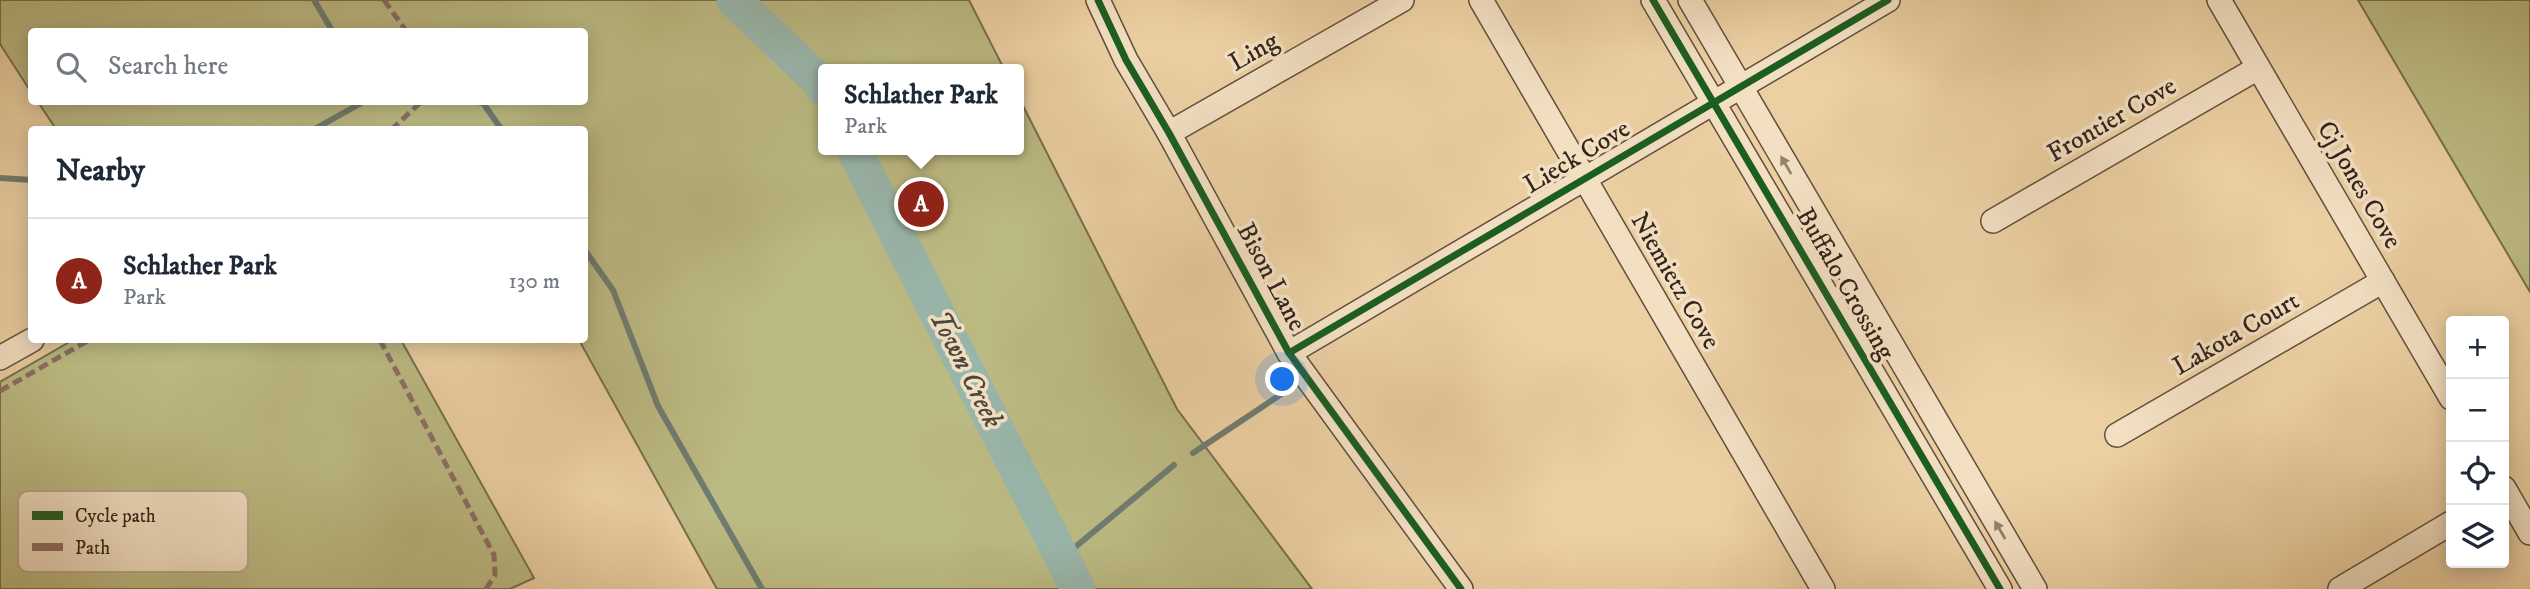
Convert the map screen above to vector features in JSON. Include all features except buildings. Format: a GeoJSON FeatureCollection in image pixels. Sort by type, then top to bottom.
{"type":"FeatureCollection","features":[{"type":"Feature","properties":{"kind":"street","name":"Bison Lane"},"geometry":{"type":"LineString","coordinates":[[1098,0],[1126,60],[1289,353],[1461,589]]}},
{"type":"Feature","properties":{"kind":"street","name":"Ling"},"geometry":{"type":"LineString","coordinates":[[1169,133],[1402,0]]}},
{"type":"Feature","properties":{"kind":"street","name":"Niemietz Cove"},"geometry":{"type":"LineString","coordinates":[[1481,0],[1823,589]]}},
{"type":"Feature","properties":{"kind":"street","name":"Buffalo Crossing"},"geometry":{"type":"LineString","coordinates":[[1653,0],[2000,589]]}},
{"type":"Feature","properties":{"kind":"street","name":"Buffalo Crossing"},"geometry":{"type":"LineString","coordinates":[[1690,0],[2035,589]]}},
{"type":"Feature","properties":{"kind":"street","name":"Cj Jones Cove"},"geometry":{"type":"LineString","coordinates":[[2219,0],[2446,389]]}},
{"type":"Feature","properties":{"kind":"street","name":"Lieck Cove"},"geometry":{"type":"LineString","coordinates":[[1289,353],[1740,86],[1873,4]]}},
{"type":"Feature","properties":{"kind":"street","name":"Frontier Cove"},"geometry":{"type":"LineString","coordinates":[[1993,221],[2259,68]]}},
{"type":"Feature","properties":{"kind":"street","name":"Lakota Court"},"geometry":{"type":"LineString","coordinates":[[2117,435],[2383,281]]}},
{"type":"Feature","properties":{"kind":"street"},"geometry":{"type":"LineString","coordinates":[[0,358],[28,342]]}},
{"type":"Feature","properties":{"kind":"street"},"geometry":{"type":"LineString","coordinates":[[2509,499],[2530,533]]}},
{"type":"Feature","properties":{"kind":"street"},"geometry":{"type":"LineString","coordinates":[[2340,589],[2446,526]]}},
{"type":"Feature","properties":{"kind":"shaded area"},"geometry":{"type":"Polygon","coordinates":[[[0,0],[969,0],[1001,64],[818,64],[818,155],[1024,155],[1024,108],[1177,409],[1312,589],[717,589],[581,343],[588,343],[588,126],[54,126],[40,105],[588,105],[588,28],[28,28],[28,87],[0,44],[0,0]]]}},
{"type":"Feature","properties":{"kind":"shaded area"},"geometry":{"type":"Polygon","coordinates":[[[2358,0],[2530,0],[2530,292],[2358,0]]]}},
{"type":"Feature","properties":{"kind":"shaded area"},"geometry":{"type":"Polygon","coordinates":[[[68,343],[403,343],[534,578],[510,589],[0,589],[0,382],[68,343]]]}},
{"type":"Feature","properties":{"kind":"waterway"},"geometry":{"type":"LineString","coordinates":[[314,0],[331,28]]}},
{"type":"Feature","properties":{"kind":"waterway","name":"Town Creek"},"geometry":{"type":"LineString","coordinates":[[734,0],[818,80]]}},
{"type":"Feature","properties":{"kind":"waterway"},"geometry":{"type":"LineString","coordinates":[[320,126],[358,105]]}},
{"type":"Feature","properties":{"kind":"waterway"},"geometry":{"type":"LineString","coordinates":[[484,105],[499,126]]}},
{"type":"Feature","properties":{"kind":"waterway","name":"Town Creek"},"geometry":{"type":"LineString","coordinates":[[857,155],[1078,589]]}},
{"type":"Feature","properties":{"kind":"waterway"},"geometry":{"type":"LineString","coordinates":[[0,178],[28,180]]}},
{"type":"Feature","properties":{"kind":"waterway"},"geometry":{"type":"LineString","coordinates":[[588,255],[613,290],[658,406],[762,589]]}},
{"type":"Feature","properties":{"kind":"waterway"},"geometry":{"type":"LineString","coordinates":[[1193,453],[1289,389]]}},
{"type":"Feature","properties":{"kind":"waterway"},"geometry":{"type":"LineString","coordinates":[[1062,558],[1174,465]]}},
{"type":"Feature","properties":{"kind":"marked path"},"geometry":{"type":"LineString","coordinates":[[384,0],[404,28]]}},
{"type":"Feature","properties":{"kind":"marked path"},"geometry":{"type":"LineString","coordinates":[[395,126],[418,105]]}},
{"type":"Feature","properties":{"kind":"marked path"},"geometry":{"type":"LineString","coordinates":[[0,391],[84,343]]}},
{"type":"Feature","properties":{"kind":"marked path"},"geometry":{"type":"LineString","coordinates":[[382,343],[494,555],[495,575],[486,589]]}},
{"type":"Feature","properties":{"kind":"cycle path"},"geometry":{"type":"LineString","coordinates":[[1098,0],[1126,60],[1289,353],[1461,589]]}},
{"type":"Feature","properties":{"kind":"cycle path"},"geometry":{"type":"LineString","coordinates":[[1653,0],[2000,589]]}},
{"type":"Feature","properties":{"kind":"cycle path"},"geometry":{"type":"LineString","coordinates":[[1289,353],[1888,0]]}},
{"type":"Feature","properties":{"kind":"place","name":"Schlather Park"},"geometry":{"type":"Point","coordinates":[921,204]}}]}
